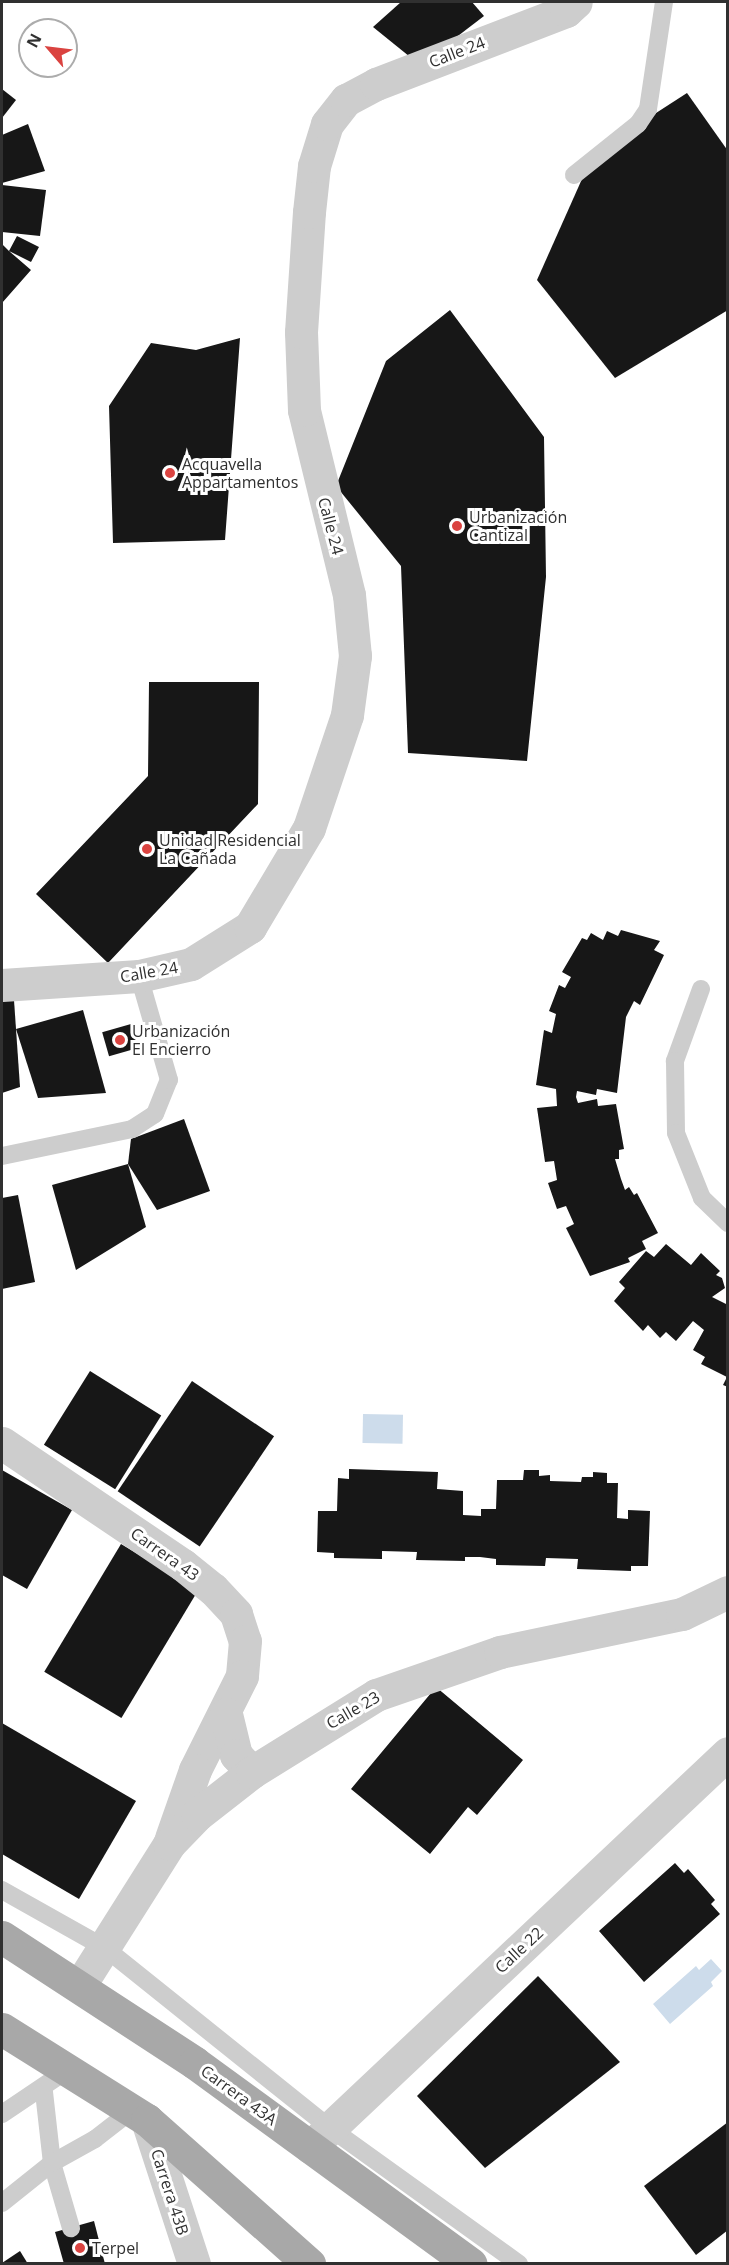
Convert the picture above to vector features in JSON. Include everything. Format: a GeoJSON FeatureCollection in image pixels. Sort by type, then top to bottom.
{"type":"FeatureCollection","features":[{"type":"Feature","properties":{"kind":"main road","name":"Carrera 43A"},"geometry":{"type":"LineString","coordinates":[[2,1937],[320,2137],[471,2264]]}},
{"type":"Feature","properties":{"kind":"main road"},"geometry":{"type":"LineString","coordinates":[[2,2029],[139,2115],[305,2262]]}},
{"type":"Feature","properties":{"kind":"street","name":"Calle 24"},"geometry":{"type":"LineString","coordinates":[[2,985],[140,976],[191,964],[250,927],[309,828],[347,715],[355,656],[349,595],[304,410],[301,332],[313,177],[327,124],[346,100],[376,84],[566,11],[576,2]]}},
{"type":"Feature","properties":{"kind":"street","name":"Carrera 43"},"geometry":{"type":"LineString","coordinates":[[2,1443],[183,1565],[213,1589],[236,1614],[245,1641],[242,1676],[226,1714],[195,1770],[169,1844]]}},
{"type":"Feature","properties":{"kind":"street","name":"Calle 23"},"geometry":{"type":"LineString","coordinates":[[80,1984],[169,1844],[204,1808],[252,1772],[376,1695],[500,1652],[682,1614],[728,1592]]}},
{"type":"Feature","properties":{"kind":"street"},"geometry":{"type":"LineString","coordinates":[[226,1714],[236,1755],[252,1772]]}},
{"type":"Feature","properties":{"kind":"street","name":"Calle 22"},"geometry":{"type":"LineString","coordinates":[[320,2137],[728,1753]]}},
{"type":"Feature","properties":{"kind":"street","name":"Carrera 43B"},"geometry":{"type":"LineString","coordinates":[[139,2115],[194,2264]]}},
{"type":"Feature","properties":{"kind":"lane"},"geometry":{"type":"LineString","coordinates":[[574,176],[638,124],[648,109],[664,2]]}},
{"type":"Feature","properties":{"kind":"lane"},"geometry":{"type":"LineString","coordinates":[[2,1155],[132,1129],[155,1114],[169,1080],[140,976]]}},
{"type":"Feature","properties":{"kind":"lane"},"geometry":{"type":"LineString","coordinates":[[701,989],[675,1061],[676,1133],[702,1198],[728,1223]]}},
{"type":"Feature","properties":{"kind":"lane"},"geometry":{"type":"LineString","coordinates":[[2,1890],[105,1948],[320,2137],[519,2264]]}},
{"type":"Feature","properties":{"kind":"lane"},"geometry":{"type":"LineString","coordinates":[[2,2114],[69,2069]]}},
{"type":"Feature","properties":{"kind":"lane"},"geometry":{"type":"LineString","coordinates":[[44,2092],[52,2163],[71,2228]]}},
{"type":"Feature","properties":{"kind":"lane"},"geometry":{"type":"LineString","coordinates":[[2,2203],[52,2163],[139,2115]]}},
{"type":"Feature","properties":{"kind":"water"},"geometry":{"type":"Polygon","coordinates":[[[363,1414],[403,1415],[402,1444],[362,1443],[363,1414]]]}},
{"type":"Feature","properties":{"kind":"water"},"geometry":{"type":"Polygon","coordinates":[[[711,1959],[722,1971],[711,1982],[713,1986],[670,2024],[653,2004],[696,1966],[699,1970],[711,1959]]]}},
{"type":"Feature","properties":{"kind":"building"},"geometry":{"type":"Polygon","coordinates":[[[401,2],[472,2],[484,16],[420,65],[373,27],[401,2]]]}},
{"type":"Feature","properties":{"kind":"building"},"geometry":{"type":"Polygon","coordinates":[[[2,89],[16,100],[2,118],[2,89]]]}},
{"type":"Feature","properties":{"kind":"building"},"geometry":{"type":"Polygon","coordinates":[[[687,93],[728,151],[728,310],[615,378],[537,280],[586,170],[639,124],[687,93]]]}},
{"type":"Feature","properties":{"kind":"building"},"geometry":{"type":"Polygon","coordinates":[[[28,124],[45,171],[2,183],[2,135],[28,124]]]}},
{"type":"Feature","properties":{"kind":"building"},"geometry":{"type":"Polygon","coordinates":[[[2,185],[46,190],[40,236],[2,232],[2,185]]]}},
{"type":"Feature","properties":{"kind":"building"},"geometry":{"type":"Polygon","coordinates":[[[17,236],[39,247],[31,262],[9,251],[17,236]]]}},
{"type":"Feature","properties":{"kind":"building"},"geometry":{"type":"Polygon","coordinates":[[[2,244],[31,270],[2,303],[2,244]]]}},
{"type":"Feature","properties":{"kind":"building","name":"Urbanización Cantizal"},"geometry":{"type":"Polygon","coordinates":[[[450,310],[544,437],[546,577],[527,761],[408,753],[401,566],[336,486],[386,361],[450,310]]]}},
{"type":"Feature","properties":{"kind":"building","name":"Acquavella Appartamentos"},"geometry":{"type":"Polygon","coordinates":[[[240,338],[225,540],[113,543],[109,406],[151,343],[196,350],[240,338]]]}},
{"type":"Feature","properties":{"kind":"building","name":"Unidad Residencial La Cañada"},"geometry":{"type":"Polygon","coordinates":[[[149,682],[259,682],[258,804],[108,963],[36,894],[148,776],[149,682]]]}},
{"type":"Feature","properties":{"kind":"building"},"geometry":{"type":"Polygon","coordinates":[[[621,930],[660,941],[654,950],[664,955],[640,1005],[634,1001],[626,1017],[617,1093],[597,1089],[596,1095],[577,1091],[576,1097],[578,1103],[597,1099],[598,1106],[616,1104],[624,1149],[619,1150],[619,1159],[615,1159],[621,1179],[625,1190],[629,1187],[634,1195],[637,1193],[658,1233],[642,1241],[646,1249],[628,1258],[630,1262],[590,1276],[566,1228],[574,1224],[566,1206],[557,1209],[548,1183],[557,1180],[554,1161],[545,1162],[537,1108],[557,1106],[556,1089],[536,1085],[544,1030],[552,1033],[556,1014],[549,1011],[559,985],[565,988],[571,977],[562,972],[582,938],[587,940],[591,933],[603,940],[607,931],[618,936],[621,930]]]}},
{"type":"Feature","properties":{"kind":"building"},"geometry":{"type":"Polygon","coordinates":[[[2,1000],[14,1000],[20,1087],[2,1093],[2,1000]]]}},
{"type":"Feature","properties":{"kind":"building"},"geometry":{"type":"Polygon","coordinates":[[[83,1010],[106,1093],[38,1098],[16,1029],[83,1010]]]}},
{"type":"Feature","properties":{"kind":"building","name":"Urbanización El Encierro"},"geometry":{"type":"Polygon","coordinates":[[[131,1024],[138,1048],[109,1056],[102,1032],[131,1024]]]}},
{"type":"Feature","properties":{"kind":"building"},"geometry":{"type":"Polygon","coordinates":[[[184,1119],[210,1191],[157,1210],[128,1164],[131,1139],[184,1119]]]}},
{"type":"Feature","properties":{"kind":"building"},"geometry":{"type":"Polygon","coordinates":[[[128,1164],[146,1227],[76,1270],[52,1185],[128,1164]]]}},
{"type":"Feature","properties":{"kind":"building"},"geometry":{"type":"Polygon","coordinates":[[[18,1195],[35,1282],[2,1289],[2,1198],[18,1195]]]}},
{"type":"Feature","properties":{"kind":"building"},"geometry":{"type":"Polygon","coordinates":[[[666,1244],[691,1265],[701,1253],[720,1271],[716,1275],[722,1278],[725,1288],[712,1297],[728,1305],[728,1387],[723,1385],[727,1377],[701,1364],[705,1357],[693,1350],[704,1330],[693,1321],[676,1341],[666,1332],[660,1338],[648,1325],[643,1331],[614,1301],[625,1288],[619,1282],[646,1251],[654,1257],[666,1244]]]}},
{"type":"Feature","properties":{"kind":"building"},"geometry":{"type":"Polygon","coordinates":[[[90,1371],[161,1416],[115,1489],[44,1445],[90,1371]]]}},
{"type":"Feature","properties":{"kind":"building"},"geometry":{"type":"Polygon","coordinates":[[[192,1381],[274,1436],[200,1547],[118,1491],[192,1381]]]}},
{"type":"Feature","properties":{"kind":"building"},"geometry":{"type":"Polygon","coordinates":[[[349,1469],[438,1472],[437,1489],[463,1491],[463,1515],[481,1516],[481,1509],[496,1509],[497,1480],[523,1480],[524,1470],[539,1470],[539,1476],[550,1475],[550,1481],[581,1482],[582,1477],[593,1477],[593,1472],[607,1473],[607,1483],[618,1483],[617,1518],[628,1519],[628,1510],[650,1511],[648,1566],[631,1566],[631,1571],[577,1569],[578,1559],[546,1558],[545,1566],[496,1565],[496,1559],[480,1557],[465,1557],[465,1561],[416,1560],[417,1552],[382,1551],[382,1559],[334,1558],[334,1553],[317,1552],[318,1511],[337,1511],[338,1478],[349,1479],[349,1469]]]}},
{"type":"Feature","properties":{"kind":"building"},"geometry":{"type":"Polygon","coordinates":[[[2,1470],[72,1510],[27,1589],[2,1575],[2,1470]]]}},
{"type":"Feature","properties":{"kind":"building"},"geometry":{"type":"Polygon","coordinates":[[[121,1544],[198,1590],[121,1718],[44,1672],[121,1544]]]}},
{"type":"Feature","properties":{"kind":"building"},"geometry":{"type":"Polygon","coordinates":[[[436,1687],[523,1760],[477,1815],[468,1807],[430,1854],[351,1789],[436,1687]]]}},
{"type":"Feature","properties":{"kind":"building"},"geometry":{"type":"Polygon","coordinates":[[[2,1723],[136,1801],[79,1899],[2,1854],[2,1723]]]}},
{"type":"Feature","properties":{"kind":"building"},"geometry":{"type":"Polygon","coordinates":[[[675,1863],[684,1873],[688,1869],[715,1900],[711,1904],[720,1914],[644,1982],[599,1931],[675,1863]]]}},
{"type":"Feature","properties":{"kind":"building"},"geometry":{"type":"Polygon","coordinates":[[[538,1976],[620,2062],[485,2168],[417,2096],[538,1976]]]}},
{"type":"Feature","properties":{"kind":"building"},"geometry":{"type":"Polygon","coordinates":[[[728,2122],[728,2230],[696,2255],[644,2186],[728,2122]]]}},
{"type":"Feature","properties":{"kind":"building","name":"Terpel"},"geometry":{"type":"Polygon","coordinates":[[[94,2221],[105,2264],[64,2264],[55,2232],[94,2221]]]}},
{"type":"Feature","properties":{"kind":"building"},"geometry":{"type":"Polygon","coordinates":[[[20,2251],[28,2264],[2,2264],[2,2263],[20,2251]]]}},
{"type":"Feature","properties":{"kind":"place","name":"Acquavella Appartamentos"},"geometry":{"type":"Point","coordinates":[170,473]}},
{"type":"Feature","properties":{"kind":"place","name":"Urbanización Cantizal"},"geometry":{"type":"Point","coordinates":[457,526]}},
{"type":"Feature","properties":{"kind":"place","name":"Unidad Residencial La Cañada"},"geometry":{"type":"Point","coordinates":[147,849]}},
{"type":"Feature","properties":{"kind":"place","name":"Urbanización El Encierro"},"geometry":{"type":"Point","coordinates":[120,1040]}},
{"type":"Feature","properties":{"kind":"place","name":"Terpel"},"geometry":{"type":"Point","coordinates":[80,2248]}}]}
